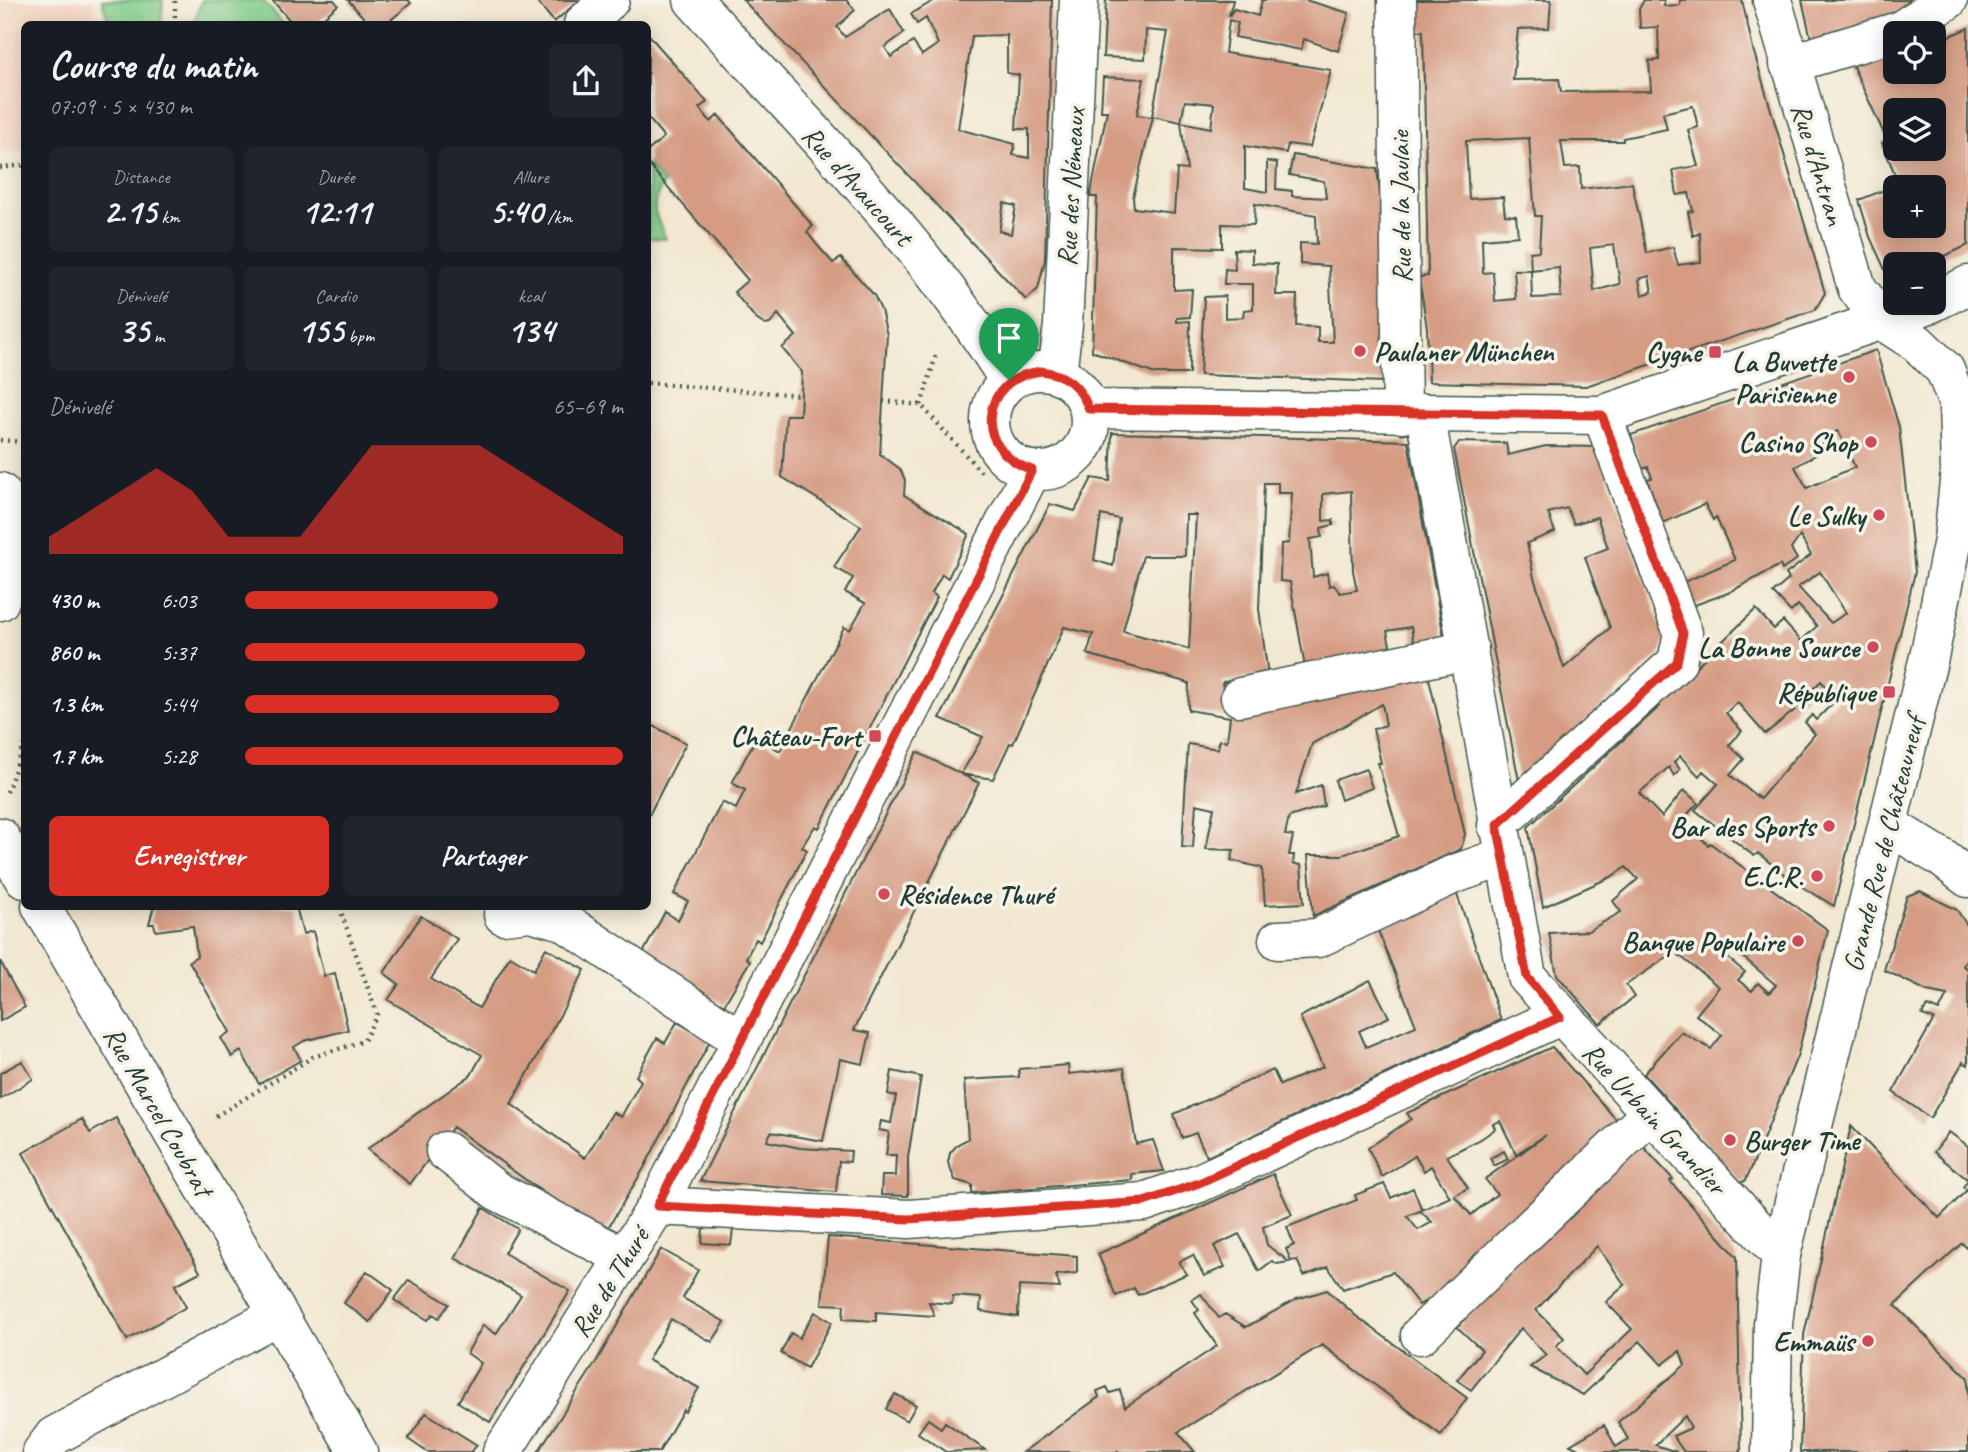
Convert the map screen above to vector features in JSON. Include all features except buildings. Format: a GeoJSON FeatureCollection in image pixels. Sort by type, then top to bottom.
{"type":"FeatureCollection","features":[{"type":"Feature","properties":{"kind":"street"},"geometry":{"type":"LineString","coordinates":[[586,21],[610,0]]}},
{"type":"Feature","properties":{"kind":"street","name":"Rue d'Avaucourt"},"geometry":{"type":"LineString","coordinates":[[693,0],[910,242],[973,320],[1009,380]]}},
{"type":"Feature","properties":{"kind":"street","name":"Rue des Némeaux"},"geometry":{"type":"LineString","coordinates":[[1057,373],[1063,325],[1079,0]]}},
{"type":"Feature","properties":{"kind":"street","name":"Rue de la Jaulaie"},"geometry":{"type":"LineString","coordinates":[[1397,0],[1414,414]]}},
{"type":"Feature","properties":{"kind":"street","name":"Rue d'Antran"},"geometry":{"type":"LineString","coordinates":[[1772,0],[1857,288],[1881,320]]}},
{"type":"Feature","properties":{"kind":"street"},"geometry":{"type":"LineString","coordinates":[[1789,64],[1899,32],[1948,0]]}},
{"type":"Feature","properties":{"kind":"street"},"geometry":{"type":"LineString","coordinates":[[1946,296],[1968,285]]}},
{"type":"Feature","properties":{"kind":"street"},"geometry":{"type":"LineString","coordinates":[[1089,409],[1602,415],[1895,315]]}},
{"type":"Feature","properties":{"kind":"street","name":"Grande Rue de Châteauneuf"},"geometry":{"type":"LineString","coordinates":[[1771,1452],[1773,1324],[1782,1255],[1888,825],[1948,566],[1960,471],[1958,404],[1945,370],[1917,343],[1881,320]]}},
{"type":"Feature","properties":{"kind":"street"},"geometry":{"type":"LineString","coordinates":[[1024,373],[1057,373],[1071,381],[1082,393],[1089,409],[1090,425],[1086,441],[1077,454],[1025,485],[1016,465],[1003,455],[993,441],[991,408],[998,393],[1009,380],[1024,373]]}},
{"type":"Feature","properties":{"kind":"street","name":"Rue Urbain Grandier"},"geometry":{"type":"LineString","coordinates":[[1414,414],[1469,650],[1500,841],[1527,977],[1560,1017],[1782,1255]]}},
{"type":"Feature","properties":{"kind":"street"},"geometry":{"type":"LineString","coordinates":[[1278,940],[1318,938],[1451,875],[1500,841],[1677,662],[1683,633],[1602,415]]}},
{"type":"Feature","properties":{"kind":"street","name":"Rue de Thuré"},"geometry":{"type":"LineString","coordinates":[[502,1452],[657,1206],[1025,485]]}},
{"type":"Feature","properties":{"kind":"street"},"geometry":{"type":"LineString","coordinates":[[0,492],[5,497],[16,538],[1,595]]}},
{"type":"Feature","properties":{"kind":"street"},"geometry":{"type":"LineString","coordinates":[[1240,697],[1469,650]]}},
{"type":"Feature","properties":{"kind":"street"},"geometry":{"type":"LineString","coordinates":[[1888,825],[1942,858],[1968,878]]}},
{"type":"Feature","properties":{"kind":"street"},"geometry":{"type":"LineString","coordinates":[[0,837],[21,873]]}},
{"type":"Feature","properties":{"kind":"street","name":"Rue Marcel Coubrat"},"geometry":{"type":"LineString","coordinates":[[43,910],[358,1452]]}},
{"type":"Feature","properties":{"kind":"street"},"geometry":{"type":"LineString","coordinates":[[503,915],[530,912],[563,921],[741,1040]]}},
{"type":"Feature","properties":{"kind":"street"},"geometry":{"type":"LineString","coordinates":[[657,1206],[909,1219],[1144,1202],[1211,1177],[1560,1017]]}},
{"type":"Feature","properties":{"kind":"street"},"geometry":{"type":"LineString","coordinates":[[1420,1335],[1650,1114]]}},
{"type":"Feature","properties":{"kind":"street"},"geometry":{"type":"LineString","coordinates":[[445,1151],[498,1191],[624,1257]]}},
{"type":"Feature","properties":{"kind":"street"},"geometry":{"type":"LineString","coordinates":[[41,1452],[54,1436],[278,1315]]}},
{"type":"Feature","properties":{"kind":"path"},"geometry":{"type":"LineString","coordinates":[[175,0],[175,21]]}},
{"type":"Feature","properties":{"kind":"path"},"geometry":{"type":"LineString","coordinates":[[0,168],[21,164]]}},
{"type":"Feature","properties":{"kind":"path"},"geometry":{"type":"LineString","coordinates":[[651,383],[800,396]]}},
{"type":"Feature","properties":{"kind":"path"},"geometry":{"type":"LineString","coordinates":[[883,401],[921,405],[993,486],[1025,485]]}},
{"type":"Feature","properties":{"kind":"path"},"geometry":{"type":"LineString","coordinates":[[0,440],[21,442]]}},
{"type":"Feature","properties":{"kind":"path"},"geometry":{"type":"LineString","coordinates":[[5,798],[21,753]]}},
{"type":"Feature","properties":{"kind":"path"},"geometry":{"type":"LineString","coordinates":[[176,1140],[313,1057],[364,1041],[377,1014],[339,910]]}},
{"type":"Feature","properties":{"kind":"shaded area"},"geometry":{"type":"Polygon","coordinates":[[[0,0],[93,0],[98,21],[21,21],[21,151],[0,153],[0,0]]]}},
{"type":"Feature","properties":{"kind":"green space"},"geometry":{"type":"Polygon","coordinates":[[[102,0],[163,0],[161,21],[108,21],[102,0]]]}},
{"type":"Feature","properties":{"kind":"green space"},"geometry":{"type":"Polygon","coordinates":[[[202,0],[262,0],[281,21],[194,21],[202,0]]]}},
{"type":"Feature","properties":{"kind":"green space"},"geometry":{"type":"Polygon","coordinates":[[[651,168],[664,183],[656,198],[655,211],[666,239],[651,238],[651,168]]]}},
{"type":"Feature","properties":{"kind":"place","name":"Paulaner München"},"geometry":{"type":"Point","coordinates":[1360,351]}},
{"type":"Feature","properties":{"kind":"place","name":"Cygne"},"geometry":{"type":"Point","coordinates":[1715,352]}},
{"type":"Feature","properties":{"kind":"place","name":"La Buvette Parisienne"},"geometry":{"type":"Point","coordinates":[1849,377]}},
{"type":"Feature","properties":{"kind":"place","name":"Casino Shop"},"geometry":{"type":"Point","coordinates":[1871,442]}},
{"type":"Feature","properties":{"kind":"place","name":"Le Sulky"},"geometry":{"type":"Point","coordinates":[1879,515]}},
{"type":"Feature","properties":{"kind":"place","name":"La Bonne Source"},"geometry":{"type":"Point","coordinates":[1873,647]}},
{"type":"Feature","properties":{"kind":"place","name":"République"},"geometry":{"type":"Point","coordinates":[1889,692]}},
{"type":"Feature","properties":{"kind":"place","name":"Château-Fort"},"geometry":{"type":"Point","coordinates":[875,736]}},
{"type":"Feature","properties":{"kind":"place","name":"Bar des Sports"},"geometry":{"type":"Point","coordinates":[1829,826]}},
{"type":"Feature","properties":{"kind":"place","name":"E.C.R."},"geometry":{"type":"Point","coordinates":[1817,876]}},
{"type":"Feature","properties":{"kind":"place","name":"Résidence Thuré"},"geometry":{"type":"Point","coordinates":[884,894]}},
{"type":"Feature","properties":{"kind":"place","name":"Banque Populaire"},"geometry":{"type":"Point","coordinates":[1798,941]}},
{"type":"Feature","properties":{"kind":"place","name":"Burger Time"},"geometry":{"type":"Point","coordinates":[1730,1140]}},
{"type":"Feature","properties":{"kind":"place","name":"Emmaüs"},"geometry":{"type":"Point","coordinates":[1868,1341]}},
{"type":"Feature","properties":{"kind":"route"},"geometry":{"type":"LineString","coordinates":[[1024,373],[1057,373],[1071,381],[1082,393],[1089,409],[1602,415],[1683,633],[1677,662],[1497,825],[1527,977],[1560,1017],[1199,1183],[1144,1202],[909,1219],[657,1206],[1032,470],[1016,465],[1003,455],[993,441],[991,408],[998,393],[1009,380],[1024,373]]}}]}
